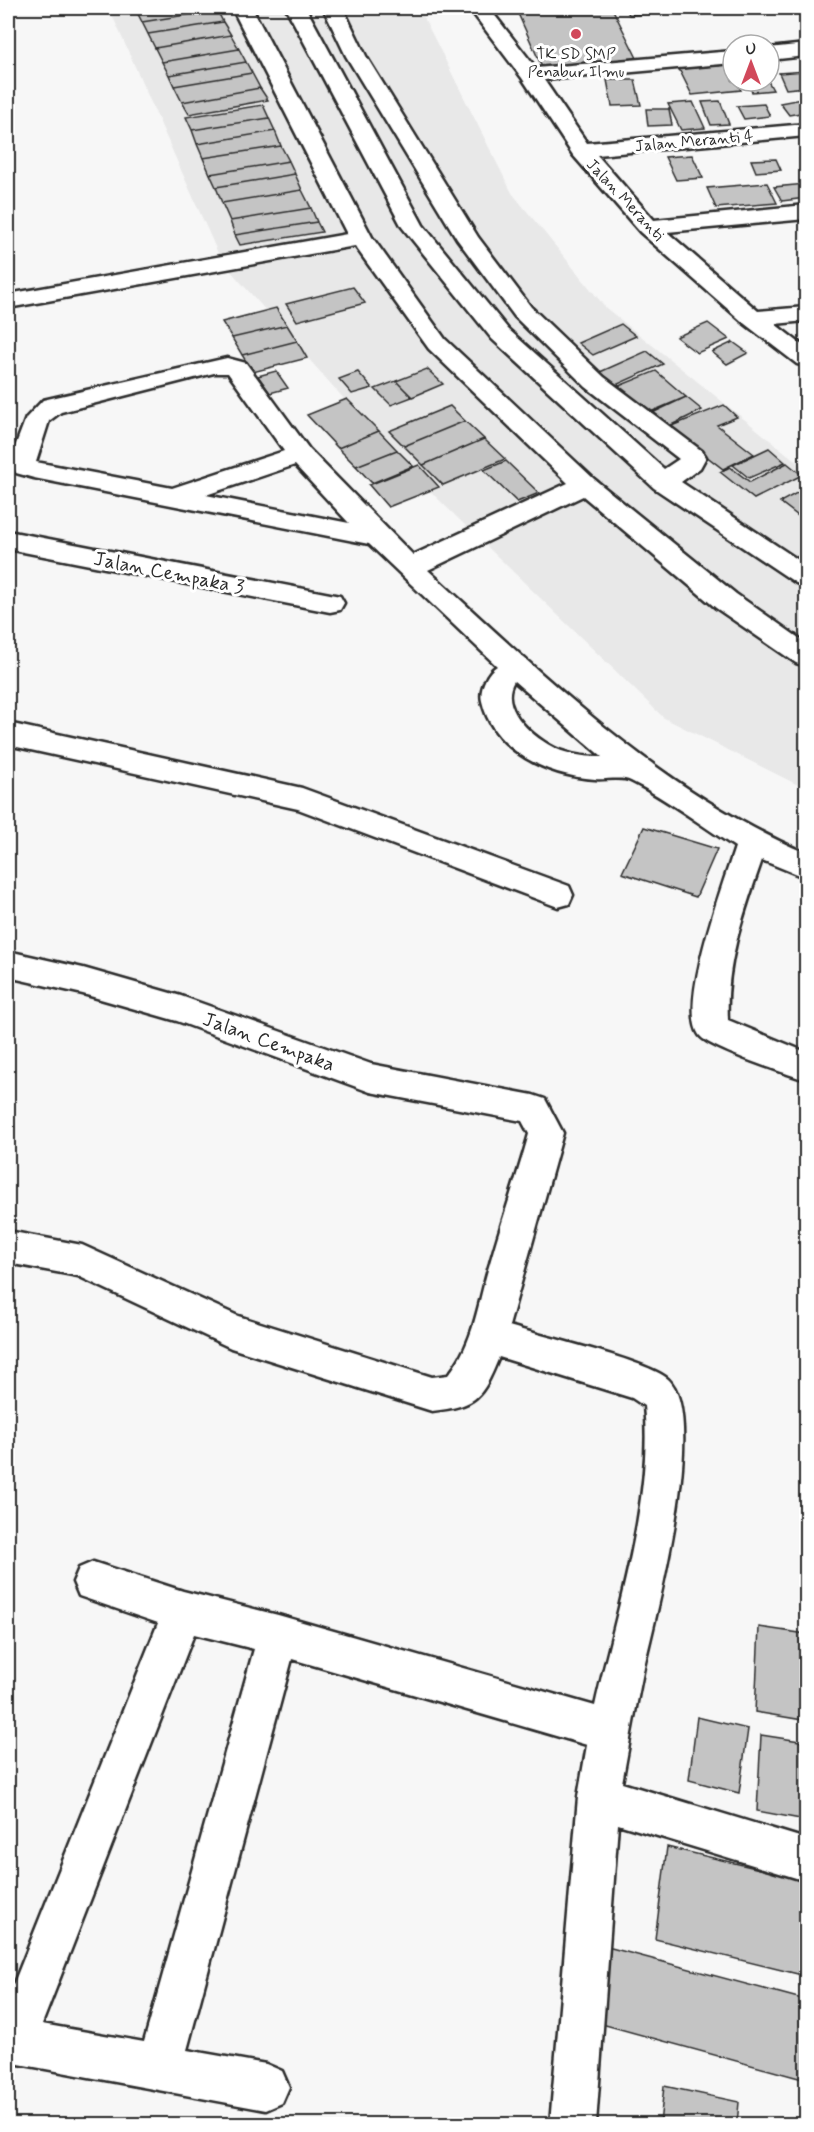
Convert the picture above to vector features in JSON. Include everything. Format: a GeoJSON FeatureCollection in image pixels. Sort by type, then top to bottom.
{"type":"FeatureCollection","features":[{"type":"Feature","properties":{"kind":"street"},"geometry":{"type":"LineString","coordinates":[[242,8],[361,238],[437,344],[585,485],[726,601],[807,656]]}},
{"type":"Feature","properties":{"kind":"street"},"geometry":{"type":"LineString","coordinates":[[296,8],[322,61],[412,227],[500,334],[663,482],[807,577]]}},
{"type":"Feature","properties":{"kind":"street"},"geometry":{"type":"LineString","coordinates":[[333,8],[356,56],[468,239],[523,312],[595,382],[693,457],[691,462],[663,482]]}},
{"type":"Feature","properties":{"kind":"street","name":"Jalan Meranti"},"geometry":{"type":"LineString","coordinates":[[479,8],[530,75],[581,150],[648,226],[753,319],[807,360]]}},
{"type":"Feature","properties":{"kind":"street"},"geometry":{"type":"LineString","coordinates":[[781,53],[807,50]]}},
{"type":"Feature","properties":{"kind":"street"},"geometry":{"type":"LineString","coordinates":[[322,61],[356,56]]}},
{"type":"Feature","properties":{"kind":"street"},"geometry":{"type":"LineString","coordinates":[[530,75],[721,58]]}},
{"type":"Feature","properties":{"kind":"street","name":"Jalan Meranti 4"},"geometry":{"type":"LineString","coordinates":[[581,150],[807,130]]}},
{"type":"Feature","properties":{"kind":"street"},"geometry":{"type":"LineString","coordinates":[[381,171],[422,163]]}},
{"type":"Feature","properties":{"kind":"street"},"geometry":{"type":"LineString","coordinates":[[648,226],[807,212]]}},
{"type":"Feature","properties":{"kind":"street"},"geometry":{"type":"LineString","coordinates":[[8,301],[361,238]]}},
{"type":"Feature","properties":{"kind":"street"},"geometry":{"type":"LineString","coordinates":[[753,319],[807,314]]}},
{"type":"Feature","properties":{"kind":"street"},"geometry":{"type":"LineString","coordinates":[[377,537],[25,467],[23,460],[41,414],[52,406],[227,365],[237,368],[300,454],[377,537],[518,669],[634,768],[752,843],[807,866]]}},
{"type":"Feature","properties":{"kind":"street"},"geometry":{"type":"LineString","coordinates":[[173,497],[300,454]]}},
{"type":"Feature","properties":{"kind":"street"},"geometry":{"type":"LineString","coordinates":[[411,567],[585,485]]}},
{"type":"Feature","properties":{"kind":"street","name":"Jalan Cempaka 3"},"geometry":{"type":"LineString","coordinates":[[8,540],[330,603]]}},
{"type":"Feature","properties":{"kind":"street"},"geometry":{"type":"LineString","coordinates":[[518,669],[504,674],[494,693],[494,702],[523,743],[554,761],[572,766],[600,769],[634,768]]}},
{"type":"Feature","properties":{"kind":"street"},"geometry":{"type":"LineString","coordinates":[[8,734],[302,799],[558,895]]}},
{"type":"Feature","properties":{"kind":"street"},"geometry":{"type":"LineString","coordinates":[[752,843],[720,943],[710,1011],[712,1027],[727,1036],[807,1066]]}},
{"type":"Feature","properties":{"kind":"street","name":"Jalan Cempaka"},"geometry":{"type":"LineString","coordinates":[[8,964],[83,981],[181,1010],[370,1078],[533,1109],[546,1133],[534,1181],[498,1291],[489,1337]]}},
{"type":"Feature","properties":{"kind":"street"},"geometry":{"type":"LineString","coordinates":[[8,1247],[82,1261],[231,1331],[432,1394],[459,1391],[474,1372],[489,1337],[640,1383],[654,1390],[662,1399],[665,1424],[664,1454],[657,1519],[610,1731],[599,1797],[573,2124]]}},
{"type":"Feature","properties":{"kind":"street"},"geometry":{"type":"LineString","coordinates":[[93,1582],[183,1611],[278,1635],[610,1731]]}},
{"type":"Feature","properties":{"kind":"street"},"geometry":{"type":"LineString","coordinates":[[183,1611],[10,2040],[266,2087]]}},
{"type":"Feature","properties":{"kind":"street"},"geometry":{"type":"LineString","coordinates":[[160,2067],[278,1635]]}},
{"type":"Feature","properties":{"kind":"street"},"geometry":{"type":"LineString","coordinates":[[599,1797],[807,1860]]}},
{"type":"Feature","properties":{"kind":"shaded area"},"geometry":{"type":"Polygon","coordinates":[[[109,8],[419,8],[512,193],[606,308],[801,465],[806,464],[806,789],[664,718],[400,462],[221,260],[109,8]]]}},
{"type":"Feature","properties":{"kind":"building"},"geometry":{"type":"Polygon","coordinates":[[[216,8],[217,10],[142,22],[136,10],[216,8]]]}},
{"type":"Feature","properties":{"kind":"building","name":"TK SD SMP Penabur Ilmu"},"geometry":{"type":"Polygon","coordinates":[[[612,8],[637,58],[542,67],[516,9],[612,8]]]}},
{"type":"Feature","properties":{"kind":"building"},"geometry":{"type":"Polygon","coordinates":[[[626,8],[680,8],[682,12],[629,15],[626,8]]]}},
{"type":"Feature","properties":{"kind":"building"},"geometry":{"type":"Polygon","coordinates":[[[687,8],[729,8],[732,13],[690,15],[687,8]]]}},
{"type":"Feature","properties":{"kind":"building"},"geometry":{"type":"Polygon","coordinates":[[[736,8],[771,8],[772,10],[738,12],[736,8]]]}},
{"type":"Feature","properties":{"kind":"building"},"geometry":{"type":"Polygon","coordinates":[[[217,10],[223,22],[148,34],[142,22],[217,10]]]}},
{"type":"Feature","properties":{"kind":"building"},"geometry":{"type":"Polygon","coordinates":[[[223,22],[231,35],[155,48],[148,34],[223,22]]]}},
{"type":"Feature","properties":{"kind":"building"},"geometry":{"type":"Polygon","coordinates":[[[231,35],[239,49],[162,62],[155,48],[231,35]]]}},
{"type":"Feature","properties":{"kind":"building"},"geometry":{"type":"Polygon","coordinates":[[[239,49],[246,62],[169,75],[162,62],[239,49]]]}},
{"type":"Feature","properties":{"kind":"building"},"geometry":{"type":"Polygon","coordinates":[[[246,62],[252,73],[174,86],[169,75],[246,62]]]}},
{"type":"Feature","properties":{"kind":"building"},"geometry":{"type":"Polygon","coordinates":[[[721,66],[721,92],[692,95],[679,69],[721,66]]]}},
{"type":"Feature","properties":{"kind":"building"},"geometry":{"type":"Polygon","coordinates":[[[806,71],[806,87],[786,89],[781,73],[806,71]]]}},
{"type":"Feature","properties":{"kind":"building"},"geometry":{"type":"Polygon","coordinates":[[[252,73],[260,88],[182,102],[174,86],[252,73]]]}},
{"type":"Feature","properties":{"kind":"building"},"geometry":{"type":"Polygon","coordinates":[[[607,80],[635,80],[641,105],[612,106],[607,80]]]}},
{"type":"Feature","properties":{"kind":"building"},"geometry":{"type":"Polygon","coordinates":[[[260,88],[268,100],[189,114],[182,102],[260,88]]]}},
{"type":"Feature","properties":{"kind":"building"},"geometry":{"type":"Polygon","coordinates":[[[801,99],[806,112],[789,115],[780,103],[801,99]]]}},
{"type":"Feature","properties":{"kind":"building"},"geometry":{"type":"Polygon","coordinates":[[[720,101],[729,124],[711,125],[702,102],[720,101]]]}},
{"type":"Feature","properties":{"kind":"building"},"geometry":{"type":"Polygon","coordinates":[[[693,102],[705,128],[681,130],[668,104],[693,102]]]}},
{"type":"Feature","properties":{"kind":"building"},"geometry":{"type":"Polygon","coordinates":[[[764,104],[770,116],[744,119],[737,106],[764,104]]]}},
{"type":"Feature","properties":{"kind":"building"},"geometry":{"type":"Polygon","coordinates":[[[263,105],[269,118],[192,130],[186,117],[263,105]]]}},
{"type":"Feature","properties":{"kind":"building"},"geometry":{"type":"Polygon","coordinates":[[[646,109],[669,109],[672,125],[648,126],[646,109]]]}},
{"type":"Feature","properties":{"kind":"building"},"geometry":{"type":"Polygon","coordinates":[[[269,118],[275,131],[197,144],[192,130],[269,118]]]}},
{"type":"Feature","properties":{"kind":"building"},"geometry":{"type":"Polygon","coordinates":[[[275,131],[281,146],[203,158],[197,144],[275,131]]]}},
{"type":"Feature","properties":{"kind":"building"},"geometry":{"type":"Polygon","coordinates":[[[281,146],[289,161],[210,174],[203,158],[281,146]]]}},
{"type":"Feature","properties":{"kind":"building"},"geometry":{"type":"Polygon","coordinates":[[[692,155],[703,178],[676,180],[665,157],[692,155]]]}},
{"type":"Feature","properties":{"kind":"building"},"geometry":{"type":"Polygon","coordinates":[[[776,159],[781,170],[756,172],[751,160],[776,159]]]}},
{"type":"Feature","properties":{"kind":"building"},"geometry":{"type":"Polygon","coordinates":[[[289,161],[295,174],[216,187],[210,174],[289,161]]]}},
{"type":"Feature","properties":{"kind":"building"},"geometry":{"type":"Polygon","coordinates":[[[295,174],[302,190],[222,203],[216,187],[295,174]]]}},
{"type":"Feature","properties":{"kind":"building"},"geometry":{"type":"Polygon","coordinates":[[[767,183],[777,203],[716,208],[707,188],[767,183]]]}},
{"type":"Feature","properties":{"kind":"building"},"geometry":{"type":"Polygon","coordinates":[[[806,184],[806,198],[782,201],[774,187],[806,184]]]}},
{"type":"Feature","properties":{"kind":"building"},"geometry":{"type":"Polygon","coordinates":[[[302,190],[311,208],[230,221],[222,203],[302,190]]]}},
{"type":"Feature","properties":{"kind":"building"},"geometry":{"type":"Polygon","coordinates":[[[311,208],[317,222],[235,235],[230,221],[311,208]]]}},
{"type":"Feature","properties":{"kind":"building"},"geometry":{"type":"Polygon","coordinates":[[[317,222],[322,232],[240,245],[235,235],[317,222]]]}},
{"type":"Feature","properties":{"kind":"building"},"geometry":{"type":"Polygon","coordinates":[[[353,287],[365,303],[297,321],[286,304],[353,287]]]}},
{"type":"Feature","properties":{"kind":"building"},"geometry":{"type":"Polygon","coordinates":[[[276,308],[287,325],[232,338],[222,322],[276,308]]]}},
{"type":"Feature","properties":{"kind":"building"},"geometry":{"type":"Polygon","coordinates":[[[708,323],[729,339],[697,353],[676,337],[708,323]]]}},
{"type":"Feature","properties":{"kind":"building"},"geometry":{"type":"Polygon","coordinates":[[[621,324],[636,336],[593,355],[578,343],[621,324]]]}},
{"type":"Feature","properties":{"kind":"building"},"geometry":{"type":"Polygon","coordinates":[[[287,325],[297,341],[242,355],[232,338],[287,325]]]}},
{"type":"Feature","properties":{"kind":"building"},"geometry":{"type":"Polygon","coordinates":[[[297,341],[307,358],[253,372],[242,355],[297,341]]]}},
{"type":"Feature","properties":{"kind":"building"},"geometry":{"type":"Polygon","coordinates":[[[733,342],[748,353],[727,364],[712,352],[733,342]]]}},
{"type":"Feature","properties":{"kind":"building"},"geometry":{"type":"Polygon","coordinates":[[[647,351],[663,364],[616,385],[600,372],[647,351]]]}},
{"type":"Feature","properties":{"kind":"building"},"geometry":{"type":"Polygon","coordinates":[[[427,369],[443,384],[412,397],[396,381],[427,369]]]}},
{"type":"Feature","properties":{"kind":"building"},"geometry":{"type":"Polygon","coordinates":[[[276,371],[288,388],[270,393],[258,376],[276,371]]]}},
{"type":"Feature","properties":{"kind":"building"},"geometry":{"type":"Polygon","coordinates":[[[656,371],[686,397],[648,413],[619,386],[656,371]]]}},
{"type":"Feature","properties":{"kind":"building"},"geometry":{"type":"Polygon","coordinates":[[[358,372],[372,388],[352,394],[339,379],[358,372]]]}},
{"type":"Feature","properties":{"kind":"building"},"geometry":{"type":"Polygon","coordinates":[[[396,381],[412,397],[391,405],[375,389],[396,381]]]}},
{"type":"Feature","properties":{"kind":"building"},"geometry":{"type":"Polygon","coordinates":[[[686,397],[702,410],[663,429],[646,416],[686,397]]]}},
{"type":"Feature","properties":{"kind":"building"},"geometry":{"type":"Polygon","coordinates":[[[347,399],[379,431],[338,448],[307,415],[347,399]]]}},
{"type":"Feature","properties":{"kind":"building"},"geometry":{"type":"Polygon","coordinates":[[[724,405],[737,417],[717,425],[754,454],[723,469],[669,427],[724,405]]]}},
{"type":"Feature","properties":{"kind":"building"},"geometry":{"type":"Polygon","coordinates":[[[450,406],[465,421],[404,446],[389,431],[450,406]]]}},
{"type":"Feature","properties":{"kind":"building"},"geometry":{"type":"Polygon","coordinates":[[[465,421],[484,439],[423,465],[404,446],[465,421]]]}},
{"type":"Feature","properties":{"kind":"building"},"geometry":{"type":"Polygon","coordinates":[[[379,431],[397,450],[356,466],[338,448],[379,431]]]}},
{"type":"Feature","properties":{"kind":"building"},"geometry":{"type":"Polygon","coordinates":[[[484,439],[505,459],[443,485],[423,465],[484,439]]]}},
{"type":"Feature","properties":{"kind":"building"},"geometry":{"type":"Polygon","coordinates":[[[769,448],[785,462],[749,478],[733,465],[769,448]]]}},
{"type":"Feature","properties":{"kind":"building"},"geometry":{"type":"Polygon","coordinates":[[[397,450],[413,466],[372,483],[356,466],[397,450]]]}},
{"type":"Feature","properties":{"kind":"building"},"geometry":{"type":"Polygon","coordinates":[[[506,461],[539,493],[517,502],[484,470],[506,461]]]}},
{"type":"Feature","properties":{"kind":"building"},"geometry":{"type":"Polygon","coordinates":[[[787,463],[802,475],[754,499],[720,472],[730,467],[750,482],[787,463]]]}},
{"type":"Feature","properties":{"kind":"building"},"geometry":{"type":"Polygon","coordinates":[[[419,465],[439,487],[388,507],[369,485],[419,465]]]}},
{"type":"Feature","properties":{"kind":"building"},"geometry":{"type":"Polygon","coordinates":[[[806,488],[806,522],[780,502],[806,488]]]}},
{"type":"Feature","properties":{"kind":"building"},"geometry":{"type":"Polygon","coordinates":[[[644,827],[717,849],[696,897],[622,873],[644,827]]]}},
{"type":"Feature","properties":{"kind":"building"},"geometry":{"type":"Polygon","coordinates":[[[759,1627],[806,1634],[803,1720],[755,1712],[759,1627]]]}},
{"type":"Feature","properties":{"kind":"building"},"geometry":{"type":"Polygon","coordinates":[[[697,1717],[748,1729],[739,1793],[689,1780],[697,1717]]]}},
{"type":"Feature","properties":{"kind":"building"},"geometry":{"type":"Polygon","coordinates":[[[761,1735],[806,1742],[806,1820],[757,1811],[761,1735]]]}},
{"type":"Feature","properties":{"kind":"building"},"geometry":{"type":"Polygon","coordinates":[[[667,1847],[806,1880],[806,1976],[655,1939],[667,1847]]]}},
{"type":"Feature","properties":{"kind":"building"},"geometry":{"type":"Polygon","coordinates":[[[600,1945],[806,2000],[806,2080],[587,2020],[600,1945]]]}},
{"type":"Feature","properties":{"kind":"building"},"geometry":{"type":"Polygon","coordinates":[[[664,2086],[739,2102],[737,2124],[660,2124],[664,2086]]]}},
{"type":"Feature","properties":{"kind":"place","name":"TK SD SMP Penabur Ilmu"},"geometry":{"type":"Point","coordinates":[576,34]}}]}
